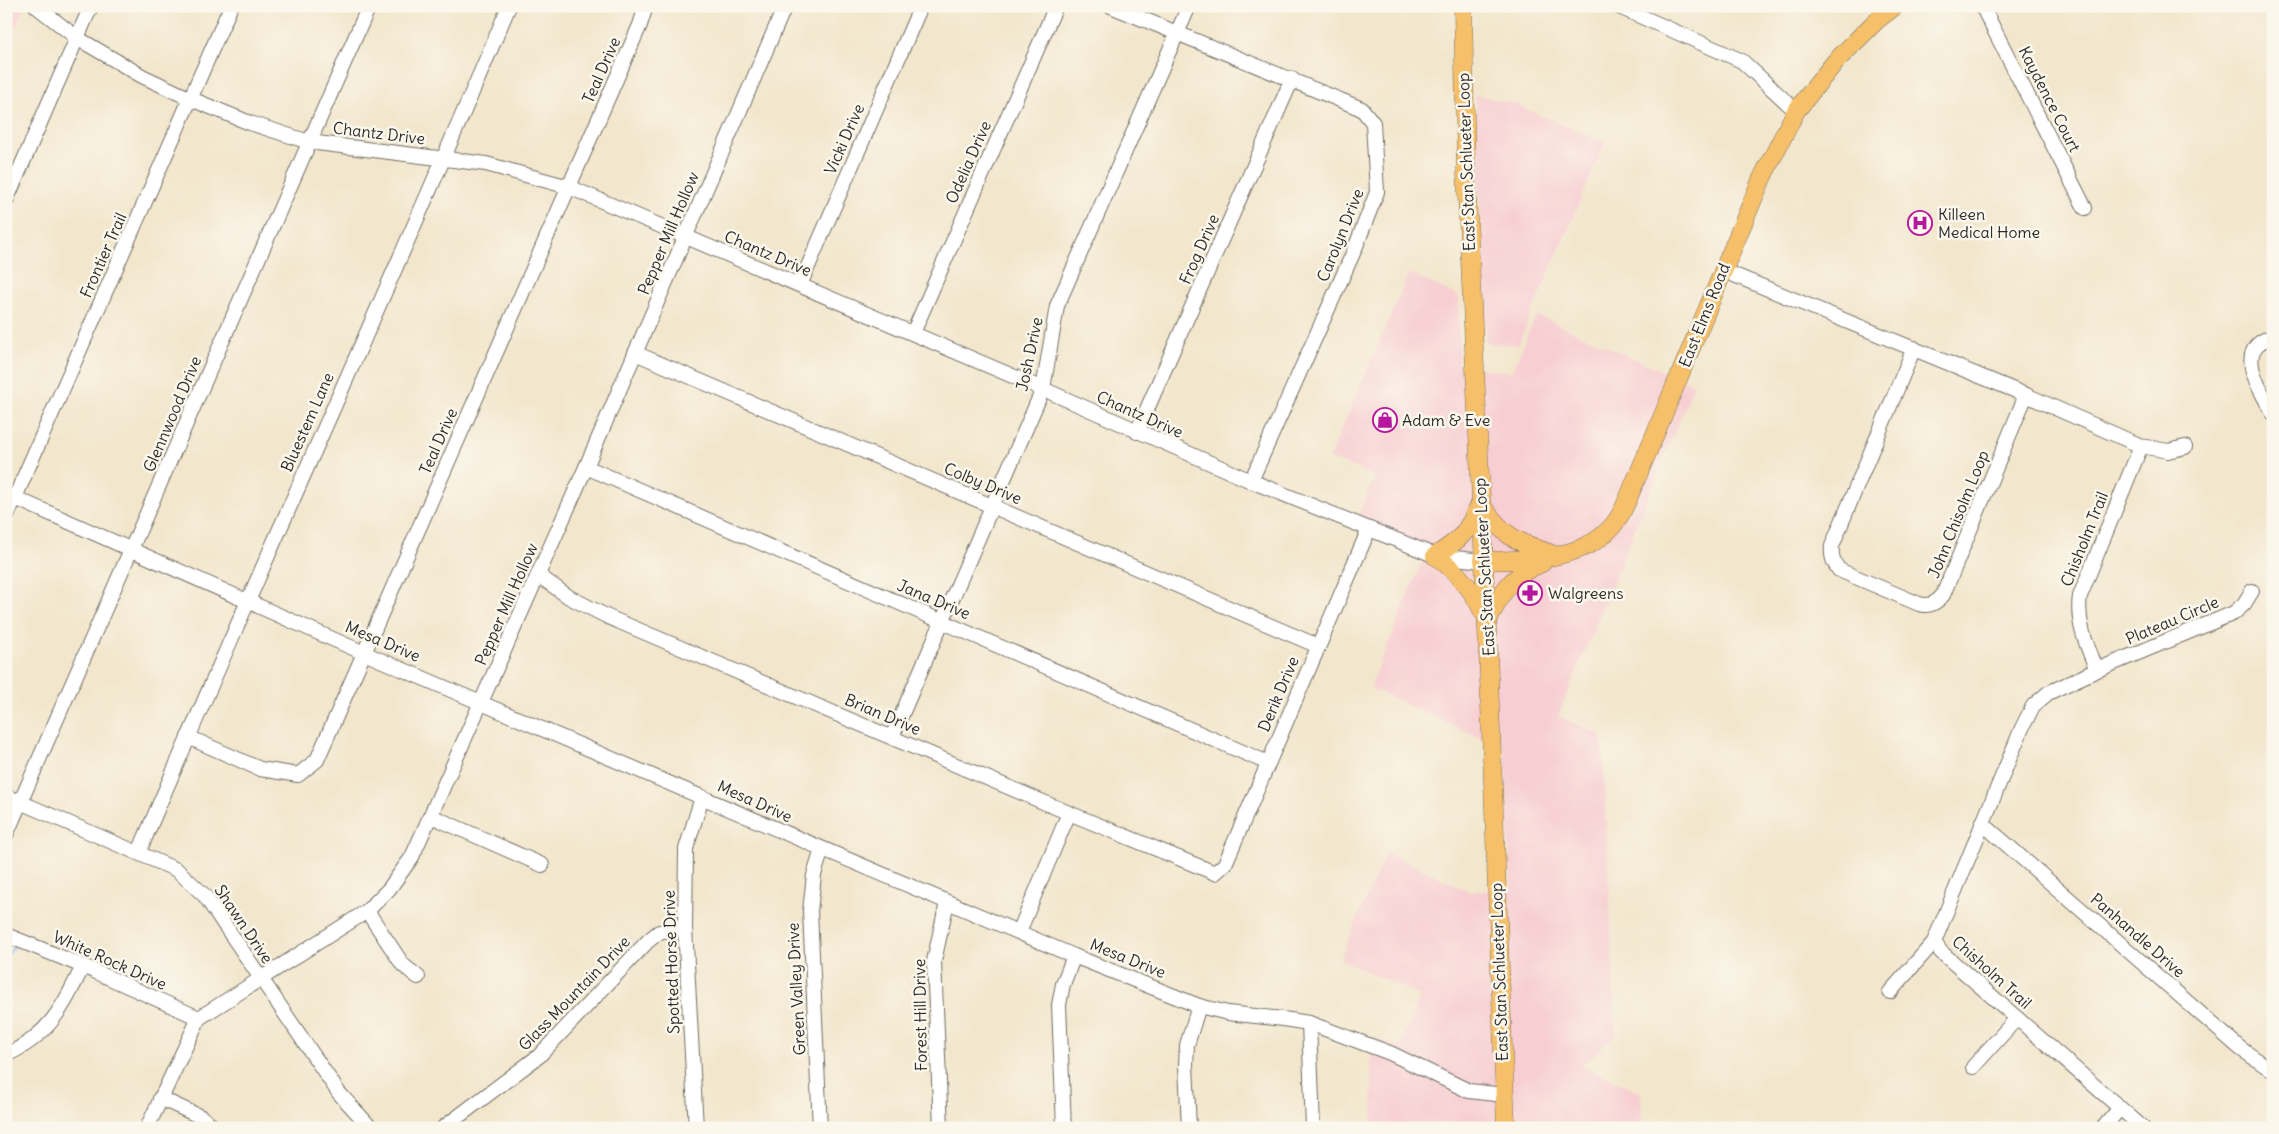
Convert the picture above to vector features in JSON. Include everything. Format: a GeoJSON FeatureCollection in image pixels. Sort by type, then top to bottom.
{"type":"FeatureCollection","features":[{"type":"Feature","properties":{"kind":"main road","name":"East Stan Schlueter Loop"},"geometry":{"type":"LineString","coordinates":[[1463,6],[1465,164],[1486,622],[1506,1128]]}},
{"type":"Feature","properties":{"kind":"main road","name":"East Elms Road"},"geometry":{"type":"LineString","coordinates":[[1483,561],[1520,560],[1555,555],[1591,544],[1602,538],[1617,519],[1638,475],[1762,178],[1796,111],[1835,62],[1877,20],[1895,6]]}},
{"type":"Feature","properties":{"kind":"main road"},"geometry":{"type":"LineString","coordinates":[[1480,503],[1494,524],[1512,538],[1555,555]]}},
{"type":"Feature","properties":{"kind":"main road"},"geometry":{"type":"LineString","coordinates":[[1480,503],[1469,528],[1460,540],[1435,556],[1462,579],[1477,598],[1486,622]]}},
{"type":"Feature","properties":{"kind":"main road"},"geometry":{"type":"LineString","coordinates":[[1486,622],[1505,589],[1516,576],[1555,555]]}},
{"type":"Feature","properties":{"kind":"street","name":"Chantz Drive"},"geometry":{"type":"LineString","coordinates":[[36,6],[77,38],[142,76],[191,99],[250,123],[309,142],[486,164],[568,187],[913,333],[1251,481],[1368,529],[1435,556],[1483,561]]}},
{"type":"Feature","properties":{"kind":"street"},"geometry":{"type":"LineString","coordinates":[[6,201],[91,6]]}},
{"type":"Feature","properties":{"kind":"street","name":"Frontier Trail"},"geometry":{"type":"LineString","coordinates":[[6,518],[11,496],[191,99],[231,6]]}},
{"type":"Feature","properties":{"kind":"street","name":"Glennwood Drive"},"geometry":{"type":"LineString","coordinates":[[6,835],[370,6]]}},
{"type":"Feature","properties":{"kind":"street","name":"Bluestem Lane"},"geometry":{"type":"LineString","coordinates":[[139,852],[247,600],[444,159],[509,6]]}},
{"type":"Feature","properties":{"kind":"street","name":"Teal Drive"},"geometry":{"type":"LineString","coordinates":[[188,736],[260,768],[298,775],[318,760],[640,25],[646,6]]}},
{"type":"Feature","properties":{"kind":"street","name":"Pepper Mill Hollow"},"geometry":{"type":"LineString","coordinates":[[199,1018],[367,911],[389,889],[412,857],[586,467],[785,6]]}},
{"type":"Feature","properties":{"kind":"street","name":"Vicki Drive"},"geometry":{"type":"LineString","coordinates":[[800,285],[921,6]]}},
{"type":"Feature","properties":{"kind":"street","name":"Odelia Drive"},"geometry":{"type":"LineString","coordinates":[[913,333],[1056,6]]}},
{"type":"Feature","properties":{"kind":"street","name":"Carolyn Drive"},"geometry":{"type":"LineString","coordinates":[[1111,6],[1362,109],[1373,123],[1377,192],[1354,251],[1251,481]]}},
{"type":"Feature","properties":{"kind":"street","name":"Josh Drive"},"geometry":{"type":"LineString","coordinates":[[892,737],[1043,389],[1057,306],[1189,6]]}},
{"type":"Feature","properties":{"kind":"street"},"geometry":{"type":"LineString","coordinates":[[1617,6],[1742,61],[1796,111]]}},
{"type":"Feature","properties":{"kind":"street","name":"Kaydence Court"},"geometry":{"type":"LineString","coordinates":[[1982,6],[2085,208]]}},
{"type":"Feature","properties":{"kind":"street","name":"Frog Drive"},"geometry":{"type":"LineString","coordinates":[[1137,432],[1292,79]]}},
{"type":"Feature","properties":{"kind":"street"},"geometry":{"type":"LineString","coordinates":[[1722,270],[2026,395],[2140,446],[2168,451],[2185,447]]}},
{"type":"Feature","properties":{"kind":"street"},"geometry":{"type":"LineString","coordinates":[[2273,337],[2257,347],[2252,354],[2251,363],[2258,385],[2273,413]]}},
{"type":"Feature","properties":{"kind":"street","name":"John Chisolm Loop"},"geometry":{"type":"LineString","coordinates":[[1914,348],[1832,546],[1832,560],[1840,570],[1910,600],[1926,606],[1936,603],[1943,596],[2026,395]]}},
{"type":"Feature","properties":{"kind":"street","name":"Colby Drive"},"geometry":{"type":"LineString","coordinates":[[635,353],[1318,646]]}},
{"type":"Feature","properties":{"kind":"street","name":"Chisholm Trail"},"geometry":{"type":"LineString","coordinates":[[2140,446],[2080,596],[2078,610],[2080,626],[2097,670],[2048,693],[2034,706],[2022,728],[1934,942],[1942,952],[2143,1128]]}},
{"type":"Feature","properties":{"kind":"street","name":"Jana Drive"},"geometry":{"type":"LineString","coordinates":[[586,467],[1268,763]]}},
{"type":"Feature","properties":{"kind":"street","name":"Mesa Drive"},"geometry":{"type":"LineString","coordinates":[[11,496],[364,653],[1074,956],[1199,1006],[1228,1013],[1283,1018],[1308,1024],[1390,1053],[1469,1091],[1504,1095]]}},
{"type":"Feature","properties":{"kind":"street","name":"Derik Drive"},"geometry":{"type":"LineString","coordinates":[[1219,871],[1225,864],[1368,529]]}},
{"type":"Feature","properties":{"kind":"street","name":"Brian Drive"},"geometry":{"type":"LineString","coordinates":[[538,575],[569,597],[608,617],[1068,814],[1216,873],[1219,871]]}},
{"type":"Feature","properties":{"kind":"street","name":"Plateau Circle"},"geometry":{"type":"LineString","coordinates":[[2097,670],[2234,613],[2244,604],[2252,591]]}},
{"type":"Feature","properties":{"kind":"street","name":"Shawn Drive"},"geometry":{"type":"LineString","coordinates":[[6,796],[177,870],[205,896],[339,1093],[371,1128]]}},
{"type":"Feature","properties":{"kind":"street","name":"Spotted Horse Drive"},"geometry":{"type":"LineString","coordinates":[[696,1128],[685,927],[686,849],[702,797]]}},
{"type":"Feature","properties":{"kind":"street"},"geometry":{"type":"LineString","coordinates":[[1019,932],[1068,814]]}},
{"type":"Feature","properties":{"kind":"street"},"geometry":{"type":"LineString","coordinates":[[431,816],[542,865]]}},
{"type":"Feature","properties":{"kind":"street","name":"Panhandle Drive"},"geometry":{"type":"LineString","coordinates":[[1982,823],[2241,1049],[2273,1071]]}},
{"type":"Feature","properties":{"kind":"street","name":"Green Valley Drive"},"geometry":{"type":"LineString","coordinates":[[820,1128],[810,911],[814,875],[822,849]]}},
{"type":"Feature","properties":{"kind":"street","name":"Forest Hill Drive"},"geometry":{"type":"LineString","coordinates":[[941,1128],[934,960],[947,902]]}},
{"type":"Feature","properties":{"kind":"street"},"geometry":{"type":"LineString","coordinates":[[367,911],[403,965],[418,977]]}},
{"type":"Feature","properties":{"kind":"street","name":"Glass Mountain Drive"},"geometry":{"type":"LineString","coordinates":[[443,1128],[539,1056],[648,941],[659,932],[685,927]]}},
{"type":"Feature","properties":{"kind":"street","name":"White Rock Drive"},"geometry":{"type":"LineString","coordinates":[[6,935],[83,966],[199,1018]]}},
{"type":"Feature","properties":{"kind":"street"},"geometry":{"type":"LineString","coordinates":[[1890,992],[1934,942]]}},
{"type":"Feature","properties":{"kind":"street"},"geometry":{"type":"LineString","coordinates":[[1064,1128],[1059,1005],[1063,984],[1074,956]]}},
{"type":"Feature","properties":{"kind":"street"},"geometry":{"type":"LineString","coordinates":[[6,1055],[25,1046],[39,1036],[54,1020],[63,1008],[83,966]]}},
{"type":"Feature","properties":{"kind":"street"},"geometry":{"type":"LineString","coordinates":[[1189,1128],[1187,1045],[1199,1006]]}},
{"type":"Feature","properties":{"kind":"street"},"geometry":{"type":"LineString","coordinates":[[147,1128],[199,1018]]}},
{"type":"Feature","properties":{"kind":"street"},"geometry":{"type":"LineString","coordinates":[[1973,1067],[2017,1018]]}},
{"type":"Feature","properties":{"kind":"street"},"geometry":{"type":"LineString","coordinates":[[1308,1024],[1313,1128]]}},
{"type":"Feature","properties":{"kind":"street"},"geometry":{"type":"LineString","coordinates":[[160,1098],[201,1116],[215,1128]]}},
{"type":"Feature","properties":{"kind":"street"},"geometry":{"type":"LineString","coordinates":[[2103,1128],[2120,1108]]}},
{"type":"Feature","properties":{"kind":"shaded area"},"geometry":{"type":"Polygon","coordinates":[[[6,6],[25,6],[6,48],[6,6]]]}},
{"type":"Feature","properties":{"kind":"shaded area"},"geometry":{"type":"Polygon","coordinates":[[[1475,95],[1514,104],[1605,143],[1518,345],[1486,343],[1475,95]]]}},
{"type":"Feature","properties":{"kind":"shaded area"},"geometry":{"type":"Polygon","coordinates":[[[1409,273],[1459,296],[1459,366],[1512,372],[1536,315],[1694,385],[1558,716],[1602,735],[1616,1036],[1581,1065],[1641,1093],[1642,1128],[1373,1128],[1371,1058],[1375,1039],[1399,1047],[1421,996],[1340,959],[1386,852],[1470,892],[1511,888],[1504,748],[1370,688],[1424,557],[1353,527],[1375,476],[1329,458],[1409,273]]]}},
{"type":"Feature","properties":{"kind":"waterway"},"geometry":{"type":"LineString","coordinates":[[6,956],[15,946]]}},
{"type":"Feature","properties":{"kind":"place","name":"Killeen Medical Home"},"geometry":{"type":"Point","coordinates":[1920,223]}},
{"type":"Feature","properties":{"kind":"place","name":"Adam & Eve"},"geometry":{"type":"Point","coordinates":[1385,420]}},
{"type":"Feature","properties":{"kind":"place","name":"Walgreens"},"geometry":{"type":"Point","coordinates":[1530,593]}}]}
